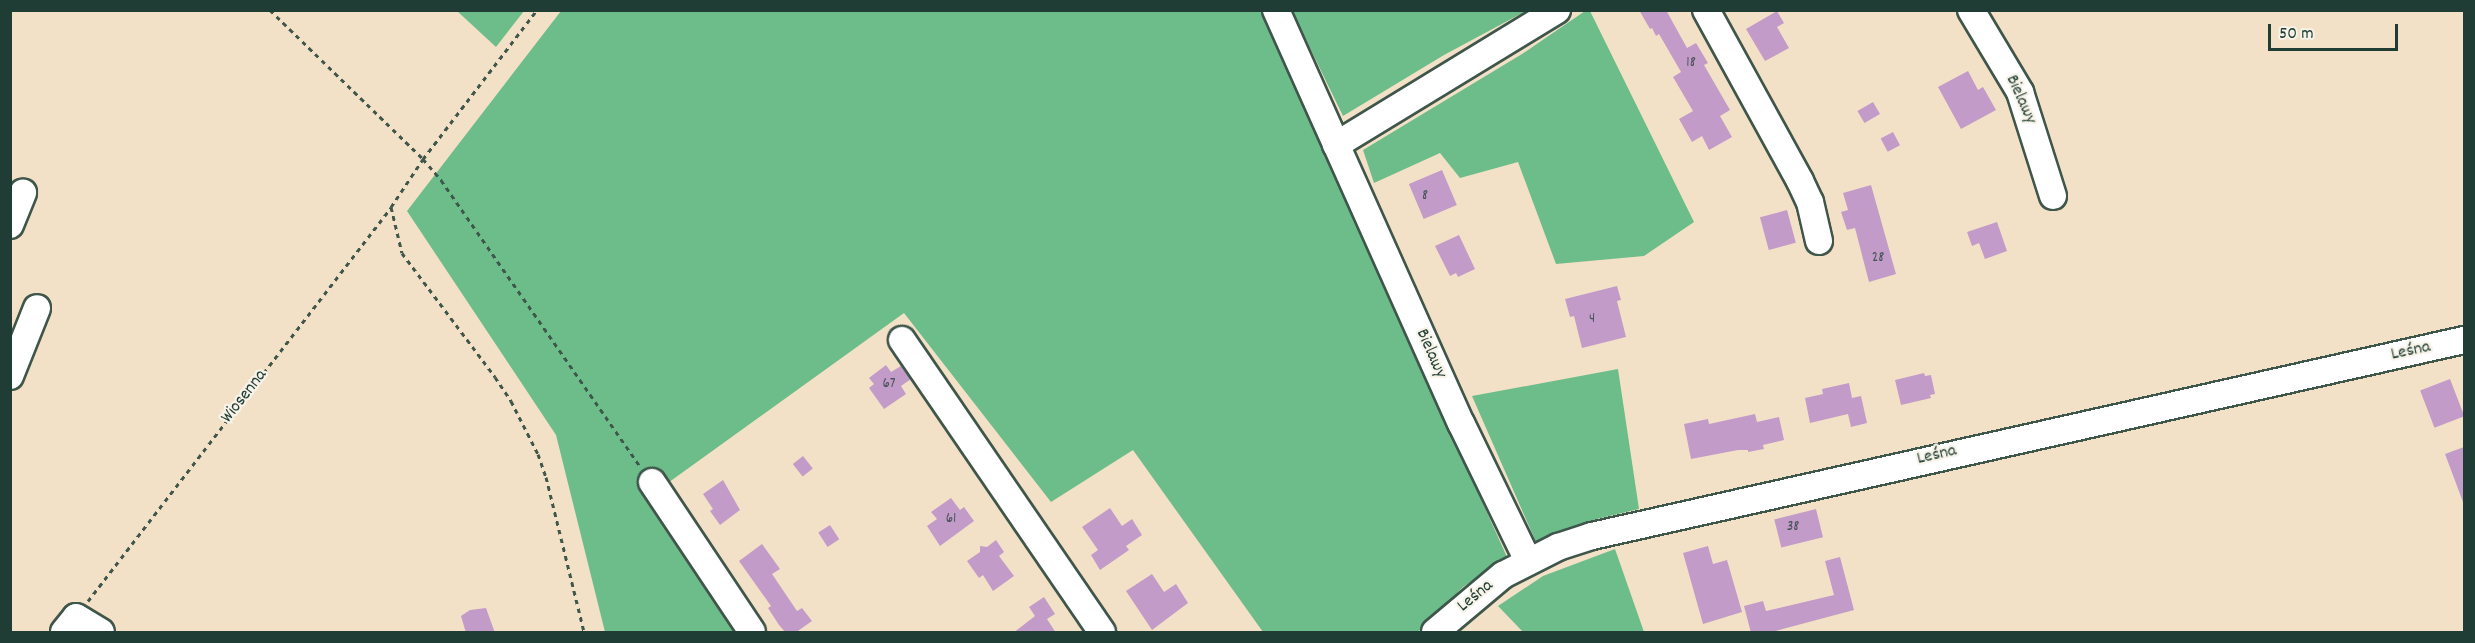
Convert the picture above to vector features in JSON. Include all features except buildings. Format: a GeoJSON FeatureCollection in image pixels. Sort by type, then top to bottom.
{"type":"FeatureCollection","features":[{"type":"Feature","properties":{"kind":"street","name":"Bielawy"},"geometry":{"type":"LineString","coordinates":[[1276,10],[1461,423],[1528,561]]}},
{"type":"Feature","properties":{"kind":"street"},"geometry":{"type":"LineString","coordinates":[[1336,145],[1557,10]]}},
{"type":"Feature","properties":{"kind":"street"},"geometry":{"type":"LineString","coordinates":[[1706,10],[1800,181],[1809,202],[1819,241]]}},
{"type":"Feature","properties":{"kind":"street","name":"Bielawy"},"geometry":{"type":"LineString","coordinates":[[1971,10],[2020,92],[2053,196]]}},
{"type":"Feature","properties":{"kind":"street"},"geometry":{"type":"LineString","coordinates":[[10,225],[23,193]]}},
{"type":"Feature","properties":{"kind":"street"},"geometry":{"type":"LineString","coordinates":[[10,376],[37,308]]}},
{"type":"Feature","properties":{"kind":"street"},"geometry":{"type":"LineString","coordinates":[[902,340],[1102,633]]}},
{"type":"Feature","properties":{"kind":"street","name":"Leśna"},"geometry":{"type":"LineString","coordinates":[[1435,633],[1490,585],[1528,561],[1566,544],[1609,531],[2464,340]]}},
{"type":"Feature","properties":{"kind":"street"},"geometry":{"type":"LineString","coordinates":[[652,482],[752,633]]}},
{"type":"Feature","properties":{"kind":"street"},"geometry":{"type":"LineString","coordinates":[[70,625],[100,633]]}},
{"type":"Feature","properties":{"kind":"path"},"geometry":{"type":"LineString","coordinates":[[270,10],[423,159],[461,207],[652,482]]}},
{"type":"Feature","properties":{"kind":"path","name":"Wiosenna"},"geometry":{"type":"LineString","coordinates":[[70,625],[391,207],[423,159],[537,10]]}},
{"type":"Feature","properties":{"kind":"path"},"geometry":{"type":"LineString","coordinates":[[391,207],[402,253],[500,385],[538,454],[546,477],[584,633]]}},
{"type":"Feature","properties":{"kind":"green space"},"geometry":{"type":"Polygon","coordinates":[[[457,11],[524,11],[496,47],[457,11]]]}},
{"type":"Feature","properties":{"kind":"green space"},"geometry":{"type":"Polygon","coordinates":[[[561,11],[1261,11],[1507,557],[1463,587],[1418,632],[1263,632],[1133,450],[1051,502],[904,313],[647,498],[736,632],[605,632],[556,435],[407,211],[561,11]]]}},
{"type":"Feature","properties":{"kind":"green space"},"geometry":{"type":"Polygon","coordinates":[[[1292,11],[1526,11],[1444,55],[1343,116],[1292,11]]]}},
{"type":"Feature","properties":{"kind":"green space"},"geometry":{"type":"Polygon","coordinates":[[[1585,11],[1590,11],[1694,222],[1644,256],[1556,264],[1518,162],[1460,178],[1440,153],[1374,183],[1363,150],[1522,54],[1585,11]]]}},
{"type":"Feature","properties":{"kind":"green space"},"geometry":{"type":"Polygon","coordinates":[[[1618,369],[1639,509],[1597,519],[1536,542],[1472,396],[1618,369]]]}},
{"type":"Feature","properties":{"kind":"green space"},"geometry":{"type":"Polygon","coordinates":[[[1615,549],[1644,632],[1523,632],[1498,606],[1543,576],[1615,549]]]}}]}
